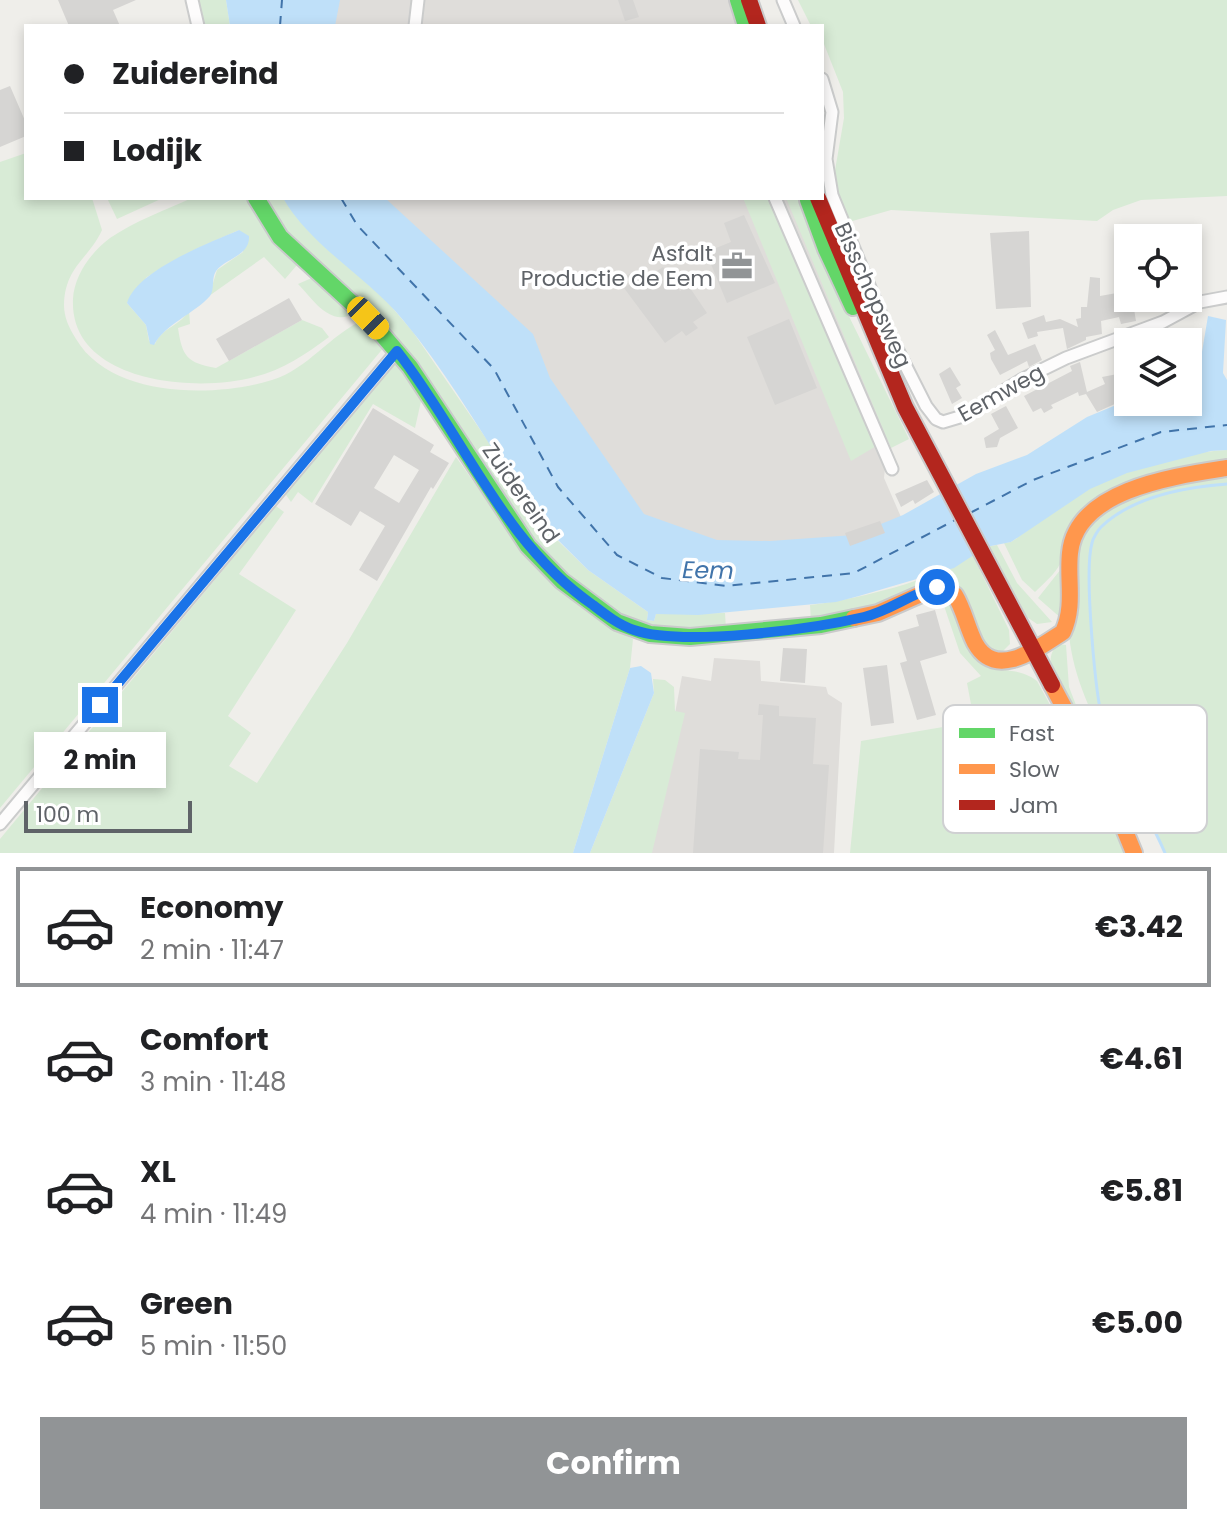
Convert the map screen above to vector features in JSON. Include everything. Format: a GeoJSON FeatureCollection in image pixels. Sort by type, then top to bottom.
{"type":"FeatureCollection","features":[{"type":"Feature","properties":{"kind":"street"},"geometry":{"type":"LineString","coordinates":[[192,0],[198,24]]}},
{"type":"Feature","properties":{"kind":"street"},"geometry":{"type":"LineString","coordinates":[[415,24],[418,0]]}},
{"type":"Feature","properties":{"kind":"street"},"geometry":{"type":"LineString","coordinates":[[738,0],[745,24]]}},
{"type":"Feature","properties":{"kind":"street"},"geometry":{"type":"LineString","coordinates":[[749,0],[757,24]]}},
{"type":"Feature","properties":{"kind":"street"},"geometry":{"type":"LineString","coordinates":[[783,0],[793,24]]}},
{"type":"Feature","properties":{"kind":"street","name":"Eemweg"},"geometry":{"type":"LineString","coordinates":[[824,86],[832,112],[826,159],[832,195],[887,329],[926,406],[936,419],[952,421],[1021,380],[1066,358],[1163,322],[1200,302],[1227,297]]}},
{"type":"Feature","properties":{"kind":"street","name":"Zuidereind"},"geometry":{"type":"LineString","coordinates":[[257,200],[280,237],[368,318],[397,351],[528,546],[584,600],[626,627],[650,634],[690,637],[821,625],[878,613],[937,587],[955,595],[974,642],[990,660],[1002,663],[1030,651]]}},
{"type":"Feature","properties":{"kind":"street"},"geometry":{"type":"LineString","coordinates":[[776,200],[892,469]]}},
{"type":"Feature","properties":{"kind":"street","name":"Bisschopsweg"},"geometry":{"type":"LineString","coordinates":[[808,200],[826,249],[896,396],[905,407]]}},
{"type":"Feature","properties":{"kind":"street","name":"Bisschopsweg"},"geometry":{"type":"LineString","coordinates":[[819,200],[905,407],[986,562],[1003,588],[1030,651],[1060,705]]}},
{"type":"Feature","properties":{"kind":"street"},"geometry":{"type":"LineString","coordinates":[[0,824],[397,351]]}},
{"type":"Feature","properties":{"kind":"street"},"geometry":{"type":"LineString","coordinates":[[1030,651],[1063,632],[1069,622],[1073,600],[1070,548],[1076,528],[1088,514],[1151,483],[1184,474],[1227,468]]}},
{"type":"Feature","properties":{"kind":"street","name":"Bisschopsweg"},"geometry":{"type":"LineString","coordinates":[[1124,833],[1134,853]]}},
{"type":"Feature","properties":{"kind":"shaded area"},"geometry":{"type":"Polygon","coordinates":[[[313,0],[732,0],[740,24],[307,24],[313,0]]]}},
{"type":"Feature","properties":{"kind":"shaded area"},"geometry":{"type":"Polygon","coordinates":[[[379,200],[800,200],[890,415],[884,478],[904,524],[828,551],[717,552],[636,515],[379,200]]]}},
{"type":"Feature","properties":{"kind":"shaded area"},"geometry":{"type":"Polygon","coordinates":[[[714,658],[760,661],[761,681],[826,687],[828,694],[842,703],[834,853],[642,853],[664,772],[682,676],[711,681],[714,658]]]}},
{"type":"Feature","properties":{"kind":"green space"},"geometry":{"type":"Polygon","coordinates":[[[196,0],[226,0],[230,24],[202,24],[196,0]]]}},
{"type":"Feature","properties":{"kind":"green space"},"geometry":{"type":"Polygon","coordinates":[[[798,0],[1227,0],[1227,196],[1141,200],[1113,210],[1097,221],[891,210],[849,222],[833,182],[844,118],[843,92],[824,44],[824,24],[810,24],[798,0]]]}},
{"type":"Feature","properties":{"kind":"green space"},"geometry":{"type":"Polygon","coordinates":[[[24,154],[24,200],[93,200],[102,230],[73,272],[65,292],[64,309],[76,339],[92,358],[113,373],[138,383],[165,388],[193,390],[248,386],[285,375],[363,320],[385,346],[0,808],[0,162],[24,154]]]}},
{"type":"Feature","properties":{"kind":"green space"},"geometry":{"type":"Polygon","coordinates":[[[108,200],[159,200],[117,219],[108,200]]]}},
{"type":"Feature","properties":{"kind":"green space"},"geometry":{"type":"Polygon","coordinates":[[[187,200],[252,200],[297,265],[285,279],[264,257],[209,296],[217,270],[243,252],[239,230],[194,250],[147,277],[127,303],[146,325],[149,341],[155,344],[189,310],[190,324],[178,328],[184,352],[198,364],[216,368],[302,320],[322,328],[329,337],[275,370],[229,382],[170,382],[140,376],[113,365],[91,349],[77,327],[74,290],[90,257],[103,244],[150,216],[187,200]]]}},
{"type":"Feature","properties":{"kind":"green space"},"geometry":{"type":"Polygon","coordinates":[[[262,200],[284,200],[295,215],[384,298],[413,332],[553,536],[588,570],[648,612],[647,620],[654,621],[656,614],[725,613],[726,629],[669,631],[620,619],[537,551],[440,405],[289,239],[262,200]]]}},
{"type":"Feature","properties":{"kind":"green space"},"geometry":{"type":"Polygon","coordinates":[[[744,200],[775,200],[878,445],[851,461],[744,200]]]}},
{"type":"Feature","properties":{"kind":"green space"},"geometry":{"type":"Polygon","coordinates":[[[787,200],[802,200],[841,300],[909,439],[891,448],[787,200]]]}},
{"type":"Feature","properties":{"kind":"green space"},"geometry":{"type":"Polygon","coordinates":[[[314,277],[350,313],[348,316],[333,316],[326,312],[298,284],[314,277]]]}},
{"type":"Feature","properties":{"kind":"green space"},"geometry":{"type":"Polygon","coordinates":[[[393,363],[400,364],[422,397],[415,428],[373,404],[312,503],[298,492],[291,502],[284,492],[393,363]]]}},
{"type":"Feature","properties":{"kind":"green space"},"geometry":{"type":"Polygon","coordinates":[[[1227,450],[1227,460],[1141,477],[1099,496],[1082,508],[1070,523],[1062,559],[1052,575],[1035,592],[1022,580],[1004,543],[1011,542],[1079,495],[1104,481],[1156,462],[1227,450]]]}},
{"type":"Feature","properties":{"kind":"green space"},"geometry":{"type":"Polygon","coordinates":[[[456,457],[513,536],[554,583],[603,623],[633,639],[630,668],[573,853],[0,853],[0,839],[276,506],[284,512],[239,574],[296,610],[228,716],[251,733],[229,766],[257,783],[347,643],[456,457]]]}},
{"type":"Feature","properties":{"kind":"green space"},"geometry":{"type":"Polygon","coordinates":[[[1227,473],[1227,853],[1166,853],[1157,833],[1207,833],[1207,705],[1088,705],[1076,671],[1070,639],[1078,602],[1074,553],[1084,529],[1098,514],[1117,503],[1162,487],[1227,473]]]}},
{"type":"Feature","properties":{"kind":"green space"},"geometry":{"type":"Polygon","coordinates":[[[997,545],[1017,583],[1052,622],[1037,624],[1021,613],[986,547],[997,545]]]}},
{"type":"Feature","properties":{"kind":"green space"},"geometry":{"type":"Polygon","coordinates":[[[972,554],[1009,630],[1010,644],[1002,652],[987,651],[957,590],[811,621],[810,605],[871,594],[918,580],[972,554]]]}},
{"type":"Feature","properties":{"kind":"green space"},"geometry":{"type":"Polygon","coordinates":[[[1061,569],[1067,605],[1062,619],[1038,598],[1061,569]]]}},
{"type":"Feature","properties":{"kind":"green space"},"geometry":{"type":"Polygon","coordinates":[[[941,597],[957,611],[974,647],[986,662],[1030,676],[1037,681],[1050,705],[971,705],[967,683],[981,676],[960,653],[941,597]]]}},
{"type":"Feature","properties":{"kind":"green space"},"geometry":{"type":"Polygon","coordinates":[[[1058,644],[1066,645],[1069,687],[1076,705],[1068,705],[1055,681],[1052,652],[1058,644]]]}},
{"type":"Feature","properties":{"kind":"green space"},"geometry":{"type":"Polygon","coordinates":[[[653,679],[665,680],[674,687],[675,711],[685,713],[652,853],[590,853],[654,693],[653,679]]]}},
{"type":"Feature","properties":{"kind":"green space"},"geometry":{"type":"Polygon","coordinates":[[[943,727],[943,833],[1118,833],[1127,853],[850,853],[861,741],[943,727]]]}},
{"type":"Feature","properties":{"kind":"water"},"geometry":{"type":"Polygon","coordinates":[[[226,0],[340,0],[335,24],[230,24],[226,0]]]}},
{"type":"Feature","properties":{"kind":"water","name":"Eem"},"geometry":{"type":"Polygon","coordinates":[[[284,200],[387,200],[533,334],[550,378],[644,514],[717,540],[770,541],[854,535],[903,515],[976,474],[1027,455],[1087,417],[1114,406],[1114,416],[1202,416],[1202,352],[1208,316],[1226,320],[1223,373],[1227,380],[1227,450],[1211,451],[1127,473],[1090,489],[1011,542],[986,547],[954,568],[859,596],[836,602],[698,615],[656,614],[654,621],[647,620],[648,612],[588,570],[554,536],[551,537],[461,400],[403,320],[309,232],[284,200]]]}},
{"type":"Feature","properties":{"kind":"water"},"geometry":{"type":"Polygon","coordinates":[[[239,230],[249,236],[246,248],[216,271],[210,296],[165,331],[154,345],[150,344],[146,325],[127,303],[133,291],[176,259],[239,230]]]}},
{"type":"Feature","properties":{"kind":"water"},"geometry":{"type":"Polygon","coordinates":[[[641,666],[651,673],[654,693],[590,853],[573,853],[630,668],[641,666]]]}},
{"type":"Feature","properties":{"kind":"building"},"geometry":{"type":"Polygon","coordinates":[[[58,0],[136,0],[113,10],[119,24],[68,24],[58,0]]]}},
{"type":"Feature","properties":{"kind":"building"},"geometry":{"type":"Polygon","coordinates":[[[618,0],[633,0],[639,17],[625,21],[618,0]]]}},
{"type":"Feature","properties":{"kind":"building"},"geometry":{"type":"Polygon","coordinates":[[[10,86],[24,118],[24,137],[0,147],[0,90],[10,86]]]}},
{"type":"Feature","properties":{"kind":"building"},"geometry":{"type":"Polygon","coordinates":[[[744,215],[775,283],[727,303],[706,252],[731,242],[724,223],[744,215]]]}},
{"type":"Feature","properties":{"kind":"building"},"geometry":{"type":"Polygon","coordinates":[[[1029,231],[1031,307],[996,309],[990,233],[1029,231]]]}},
{"type":"Feature","properties":{"kind":"building"},"geometry":{"type":"Polygon","coordinates":[[[663,267],[680,291],[688,285],[707,313],[693,322],[698,328],[686,336],[682,331],[665,343],[624,288],[631,283],[626,276],[635,271],[642,281],[663,267]]]}},
{"type":"Feature","properties":{"kind":"building"},"geometry":{"type":"Polygon","coordinates":[[[1090,277],[1100,278],[1100,296],[1114,294],[1114,312],[1134,312],[1136,321],[1121,324],[1119,317],[1101,321],[1102,334],[1086,337],[1086,340],[1067,349],[1063,328],[1037,332],[1038,336],[1028,339],[1022,323],[1044,315],[1046,322],[1060,319],[1078,327],[1076,319],[1081,318],[1081,307],[1087,307],[1090,277]]]}},
{"type":"Feature","properties":{"kind":"building"},"geometry":{"type":"Polygon","coordinates":[[[289,298],[302,320],[229,361],[216,339],[289,298]]]}},
{"type":"Feature","properties":{"kind":"building"},"geometry":{"type":"Polygon","coordinates":[[[789,319],[817,388],[775,405],[747,337],[789,319]]]}},
{"type":"Feature","properties":{"kind":"building"},"geometry":{"type":"Polygon","coordinates":[[[995,330],[1008,355],[1035,344],[1042,360],[1029,367],[1027,361],[1000,375],[991,359],[990,353],[995,350],[987,335],[995,330]]]}},
{"type":"Feature","properties":{"kind":"building"},"geometry":{"type":"Polygon","coordinates":[[[1080,362],[1087,392],[1105,384],[1102,377],[1114,375],[1114,404],[1097,412],[1086,394],[1079,396],[1078,392],[1051,405],[1053,408],[1044,413],[1041,408],[1033,412],[1024,396],[1072,371],[1070,366],[1080,362]]]}},
{"type":"Feature","properties":{"kind":"building"},"geometry":{"type":"Polygon","coordinates":[[[950,367],[961,385],[956,388],[962,398],[952,404],[939,374],[950,367]]]}},
{"type":"Feature","properties":{"kind":"building"},"geometry":{"type":"Polygon","coordinates":[[[1006,406],[1018,428],[1000,438],[997,447],[986,448],[984,438],[999,429],[991,414],[1006,406]]]}},
{"type":"Feature","properties":{"kind":"building"},"geometry":{"type":"Polygon","coordinates":[[[373,408],[434,445],[430,452],[449,463],[433,489],[431,487],[377,581],[359,570],[385,526],[360,511],[351,526],[315,504],[373,408]],[[394,455],[374,488],[399,503],[419,470],[394,455]]]}},
{"type":"Feature","properties":{"kind":"building"},"geometry":{"type":"Polygon","coordinates":[[[927,480],[934,492],[915,504],[913,500],[901,507],[895,494],[927,480]]]}},
{"type":"Feature","properties":{"kind":"building"},"geometry":{"type":"Polygon","coordinates":[[[880,521],[885,533],[850,546],[845,533],[880,521]]]}},
{"type":"Feature","properties":{"kind":"building"},"geometry":{"type":"Polygon","coordinates":[[[935,610],[947,653],[920,661],[936,715],[917,720],[900,663],[907,661],[898,632],[919,626],[916,615],[935,610]]]}},
{"type":"Feature","properties":{"kind":"building"},"geometry":{"type":"Polygon","coordinates":[[[783,648],[807,649],[805,683],[780,681],[783,648]]]}},
{"type":"Feature","properties":{"kind":"building"},"geometry":{"type":"Polygon","coordinates":[[[887,665],[894,723],[871,726],[863,668],[887,665]]]}},
{"type":"Feature","properties":{"kind":"building"},"geometry":{"type":"Polygon","coordinates":[[[759,704],[779,706],[779,716],[816,718],[813,764],[829,765],[823,853],[693,853],[700,749],[739,752],[738,759],[760,760],[763,715],[758,715],[759,704]]]}},
{"type":"Feature","properties":{"kind":"waterway"},"geometry":{"type":"LineString","coordinates":[[1100,705],[1089,579],[1094,537],[1114,517],[1144,501],[1177,491],[1227,484]]}},
{"type":"Feature","properties":{"kind":"waterway"},"geometry":{"type":"LineString","coordinates":[[1156,833],[1165,853]]}},
{"type":"Feature","properties":{"kind":"ferry route"},"geometry":{"type":"LineString","coordinates":[[280,24],[282,0]]}},
{"type":"Feature","properties":{"kind":"ferry route"},"geometry":{"type":"LineString","coordinates":[[342,200],[357,225],[494,369],[558,487],[617,555],[662,578],[726,586],[854,573],[957,519]]}},
{"type":"Feature","properties":{"kind":"ferry route"},"geometry":{"type":"LineString","coordinates":[[970,513],[1033,480],[1161,432],[1227,425]]}},
{"type":"Feature","properties":{"kind":"traffic: fast"},"geometry":{"type":"LineString","coordinates":[[738,0],[745,24]]}},
{"type":"Feature","properties":{"kind":"traffic: fast"},"geometry":{"type":"LineString","coordinates":[[257,200],[280,237],[368,318],[410,367],[528,546],[562,581],[617,622],[650,634],[690,637],[821,625],[854,618]]}},
{"type":"Feature","properties":{"kind":"traffic: fast"},"geometry":{"type":"LineString","coordinates":[[808,200],[826,249],[853,307]]}},
{"type":"Feature","properties":{"kind":"traffic: slow"},"geometry":{"type":"LineString","coordinates":[[854,618],[878,613],[937,587],[955,595],[975,643],[984,654],[994,660],[1018,658],[1063,632],[1070,603],[1070,553],[1076,531],[1090,514],[1109,500],[1132,490],[1227,468]]}},
{"type":"Feature","properties":{"kind":"traffic: slow"},"geometry":{"type":"LineString","coordinates":[[1052,685],[1063,705]]}},
{"type":"Feature","properties":{"kind":"traffic: slow"},"geometry":{"type":"LineString","coordinates":[[1126,833],[1134,853]]}},
{"type":"Feature","properties":{"kind":"traffic: jam"},"geometry":{"type":"LineString","coordinates":[[749,0],[757,24]]}},
{"type":"Feature","properties":{"kind":"traffic: jam"},"geometry":{"type":"LineString","coordinates":[[819,200],[905,407],[1052,685]]}},
{"type":"Feature","properties":{"kind":"place","name":"Asfalt Productie de Eem"},"geometry":{"type":"Point","coordinates":[737,266]}},
{"type":"Feature","properties":{"kind":"route"},"geometry":{"type":"LineString","coordinates":[[100,705],[397,351],[528,546],[584,600],[632,629],[650,634],[690,637],[821,625],[878,613],[937,587]]}}]}
